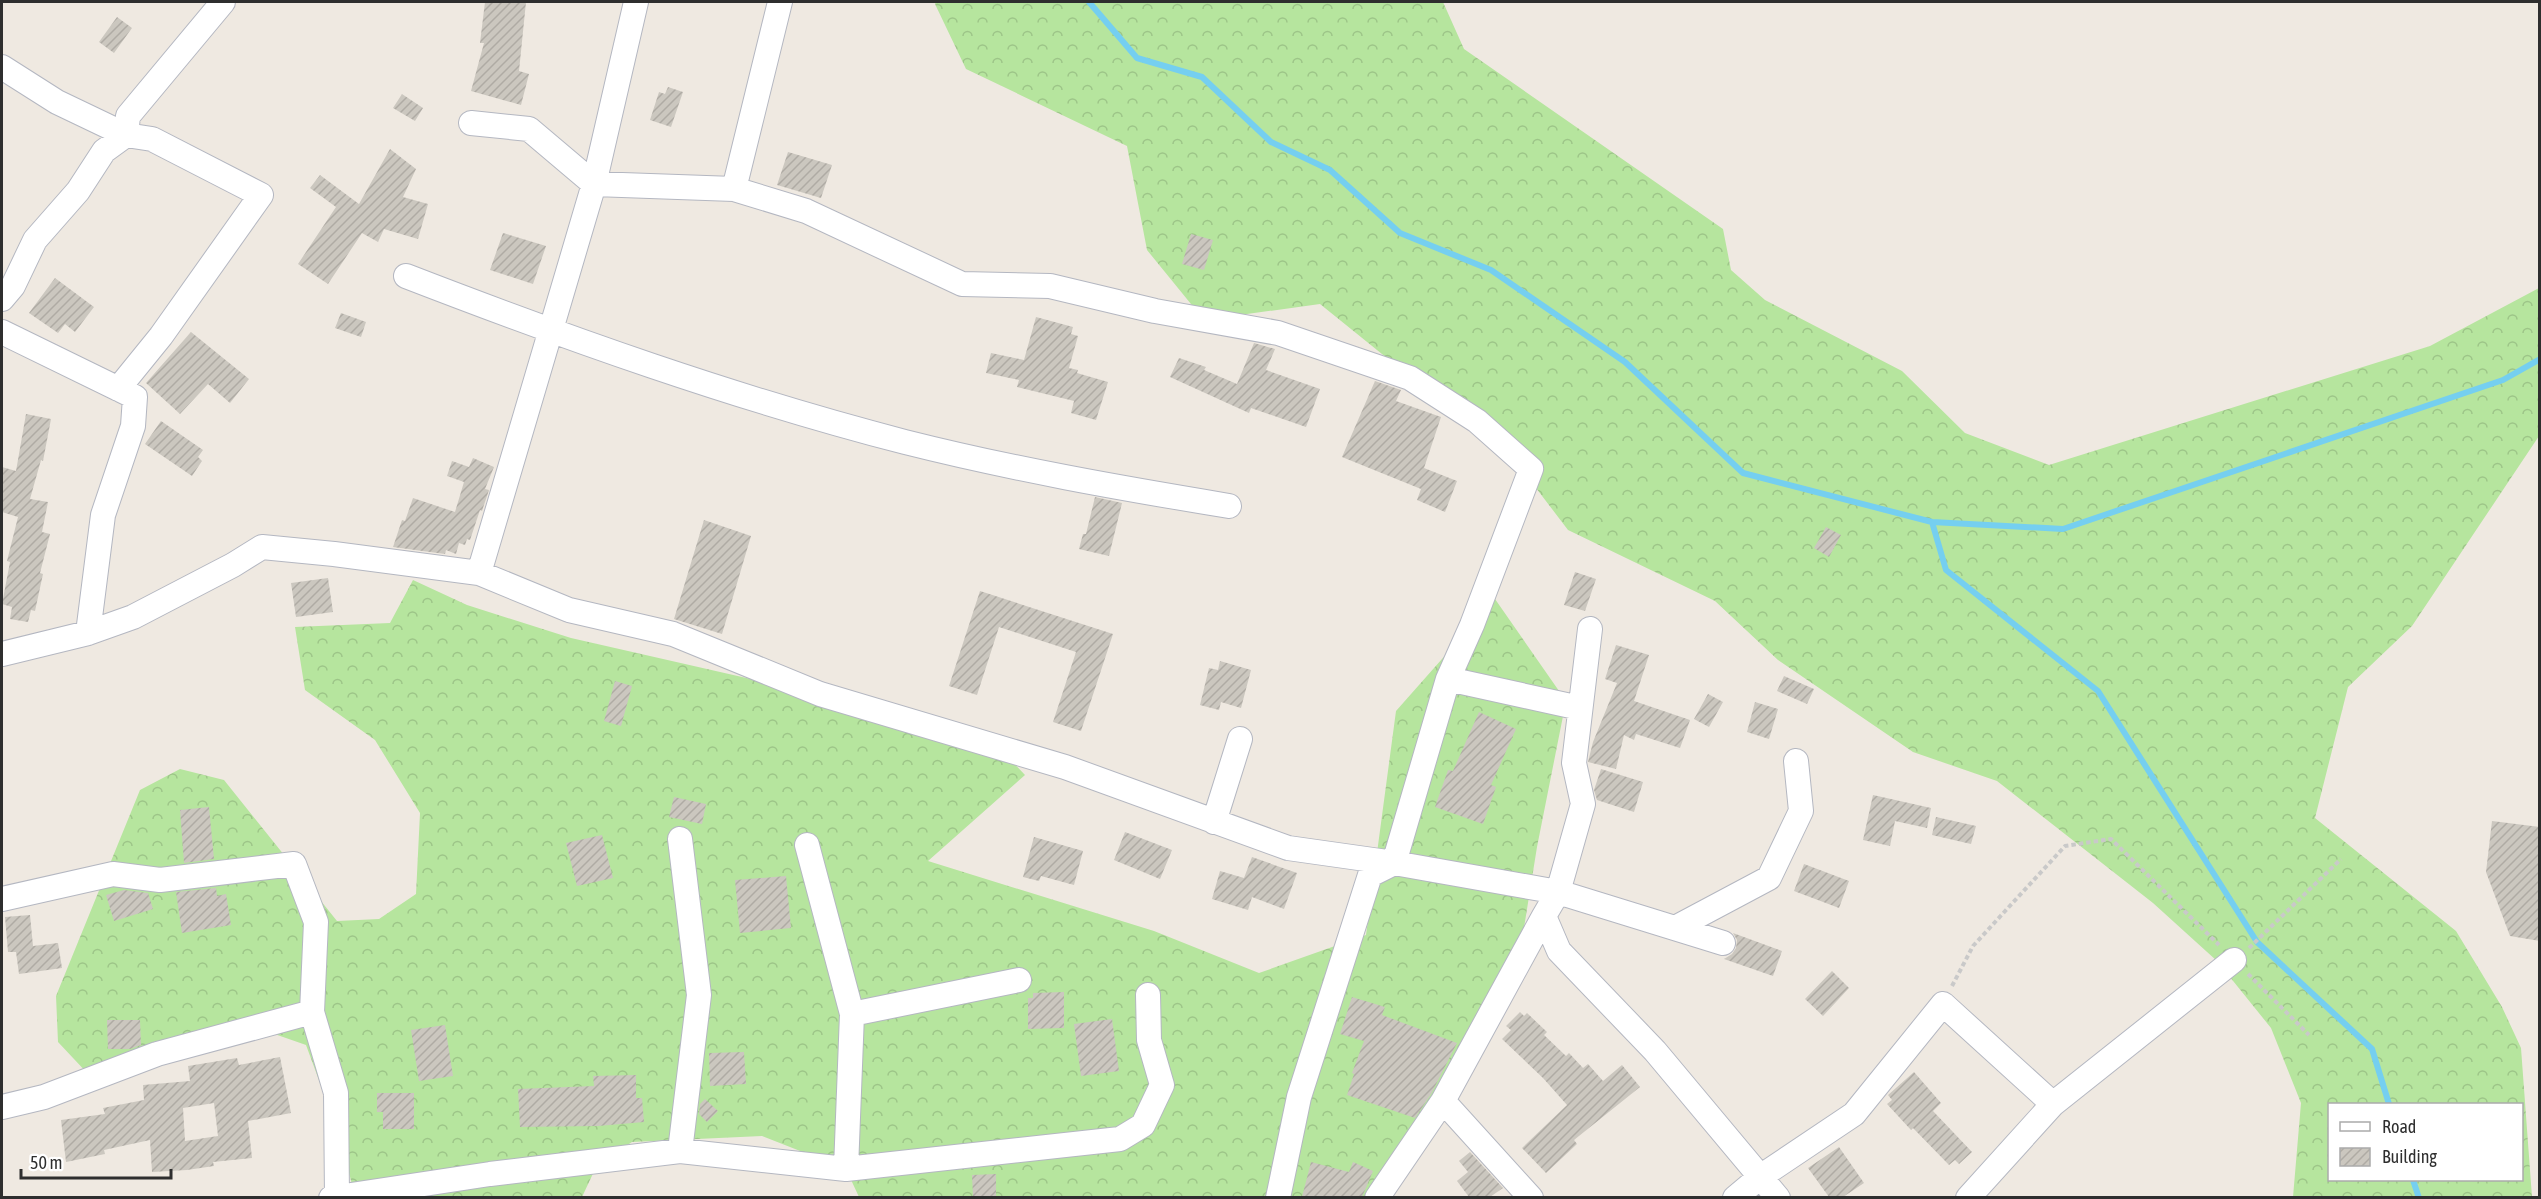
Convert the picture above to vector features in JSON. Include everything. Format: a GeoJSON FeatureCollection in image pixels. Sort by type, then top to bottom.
{"type":"FeatureCollection","features":[{"type":"Feature","properties":{"kind":"street"},"geometry":{"type":"LineString","coordinates":[[2,299],[13,286],[35,240],[78,191],[104,151],[126,135],[128,116],[223,2]]}},
{"type":"Feature","properties":{"kind":"street"},"geometry":{"type":"LineString","coordinates":[[479,573],[594,184],[636,2]]}},
{"type":"Feature","properties":{"kind":"street"},"geometry":{"type":"LineString","coordinates":[[734,189],[780,2]]}},
{"type":"Feature","properties":{"kind":"street"},"geometry":{"type":"LineString","coordinates":[[2,67],[57,102],[126,135],[152,139],[261,195],[160,336],[118,389]]}},
{"type":"Feature","properties":{"kind":"street"},"geometry":{"type":"LineString","coordinates":[[471,123],[529,129],[594,184],[734,189],[806,211],[962,284],[1050,286],[1155,311],[1278,333],[1410,378],[1477,421],[1531,469],[1472,625],[1448,679],[1394,863],[1370,874],[1299,1097],[1278,1197]]}},
{"type":"Feature","properties":{"kind":"street"},"geometry":{"type":"LineString","coordinates":[[406,276],[550,332],[733,391],[905,442],[1074,480],[1229,506]]}},
{"type":"Feature","properties":{"kind":"street"},"geometry":{"type":"LineString","coordinates":[[2,332],[135,397],[133,426],[103,515],[88,633]]}},
{"type":"Feature","properties":{"kind":"street"},"geometry":{"type":"LineString","coordinates":[[2,654],[88,633],[133,617],[233,566],[262,547],[479,573],[569,610],[673,634],[820,694],[1065,767],[1288,848],[1394,863],[1558,892],[1723,943]]}},
{"type":"Feature","properties":{"kind":"street"},"geometry":{"type":"LineString","coordinates":[[1377,1197],[1443,1101],[1558,892],[1583,804],[1574,763],[1590,629]]}},
{"type":"Feature","properties":{"kind":"street"},"geometry":{"type":"LineString","coordinates":[[1448,679],[1580,708]]}},
{"type":"Feature","properties":{"kind":"street"},"geometry":{"type":"LineString","coordinates":[[1214,822],[1240,739]]}},
{"type":"Feature","properties":{"kind":"street"},"geometry":{"type":"LineString","coordinates":[[1676,928],[1769,878],[1801,811],[1796,761]]}},
{"type":"Feature","properties":{"kind":"street"},"geometry":{"type":"LineString","coordinates":[[680,839],[699,995],[680,1150]]}},
{"type":"Feature","properties":{"kind":"street"},"geometry":{"type":"LineString","coordinates":[[807,845],[852,1014],[846,1169]]}},
{"type":"Feature","properties":{"kind":"street"},"geometry":{"type":"LineString","coordinates":[[2,899],[113,874],[160,880],[294,864],[316,922],[312,1012],[336,1093],[337,1197]]}},
{"type":"Feature","properties":{"kind":"street"},"geometry":{"type":"LineString","coordinates":[[1545,916],[1559,951],[1655,1051],[1778,1197]]}},
{"type":"Feature","properties":{"kind":"street"},"geometry":{"type":"LineString","coordinates":[[1968,1197],[2053,1104],[2234,960]]}},
{"type":"Feature","properties":{"kind":"street"},"geometry":{"type":"LineString","coordinates":[[852,1014],[1019,980]]}},
{"type":"Feature","properties":{"kind":"street"},"geometry":{"type":"LineString","coordinates":[[331,1197],[680,1150],[846,1169],[1120,1139],[1143,1125],[1162,1085],[1149,1040],[1148,995]]}},
{"type":"Feature","properties":{"kind":"street"},"geometry":{"type":"LineString","coordinates":[[1735,1197],[1760,1177],[1854,1114],[1943,1004],[2053,1104]]}},
{"type":"Feature","properties":{"kind":"street"},"geometry":{"type":"LineString","coordinates":[[2,1107],[44,1097],[157,1054],[312,1012]]}},
{"type":"Feature","properties":{"kind":"street"},"geometry":{"type":"LineString","coordinates":[[1443,1101],[1531,1197]]}},
{"type":"Feature","properties":{"kind":"path"},"geometry":{"type":"LineString","coordinates":[[1943,1004],[1972,946],[2065,846],[2111,839],[2309,1035]]}},
{"type":"Feature","properties":{"kind":"path"},"geometry":{"type":"LineString","coordinates":[[2234,960],[2257,942],[2341,859]]}},
{"type":"Feature","properties":{"kind":"green space"},"geometry":{"type":"Polygon","coordinates":[[[936,2],[1443,2],[1464,49],[1723,229],[1731,270],[1765,300],[1902,371],[1965,433],[2049,465],[2430,346],[2539,288],[2539,436],[2412,626],[2348,687],[2315,818],[2456,931],[2502,1007],[2521,1048],[2532,1197],[2293,1197],[2301,1103],[2271,1028],[2217,961],[2153,903],[1997,781],[1913,752],[1778,660],[1715,601],[1568,530],[1517,463],[1320,304],[1204,320],[1147,250],[1127,146],[966,69],[936,2]]]}},
{"type":"Feature","properties":{"kind":"green space"},"geometry":{"type":"Polygon","coordinates":[[[413,580],[467,605],[571,638],[984,732],[1025,775],[928,861],[1154,931],[1259,973],[1366,935],[1396,711],[1495,599],[1566,701],[1537,847],[1518,965],[1392,1159],[1393,1197],[859,1197],[846,1169],[762,1136],[632,1142],[597,1165],[582,1197],[355,1197],[341,1140],[306,1045],[263,1030],[89,1075],[58,1042],[56,996],[140,790],[180,769],[224,780],[337,921],[379,919],[416,894],[420,813],[375,740],[305,690],[295,627],[390,623],[413,580]]]}},
{"type":"Feature","properties":{"kind":"building"},"geometry":{"type":"Polygon","coordinates":[[[485,2],[526,2],[519,71],[529,74],[521,105],[471,91],[484,43],[480,43],[485,2]]]}},
{"type":"Feature","properties":{"kind":"building"},"geometry":{"type":"Polygon","coordinates":[[[117,17],[132,28],[114,53],[99,42],[117,17]]]}},
{"type":"Feature","properties":{"kind":"building"},"geometry":{"type":"Polygon","coordinates":[[[668,87],[683,92],[671,127],[650,120],[659,92],[665,94],[668,87]]]}},
{"type":"Feature","properties":{"kind":"building"},"geometry":{"type":"Polygon","coordinates":[[[402,94],[423,108],[415,121],[393,108],[402,94]]]}},
{"type":"Feature","properties":{"kind":"building"},"geometry":{"type":"Polygon","coordinates":[[[390,149],[416,169],[403,197],[428,204],[418,239],[384,229],[378,242],[362,233],[328,284],[298,264],[336,207],[310,188],[320,175],[359,204],[390,149]]]}},
{"type":"Feature","properties":{"kind":"building"},"geometry":{"type":"Polygon","coordinates":[[[788,152],[832,165],[821,198],[777,185],[788,152]]]}},
{"type":"Feature","properties":{"kind":"building"},"geometry":{"type":"Polygon","coordinates":[[[503,233],[546,246],[533,284],[490,270],[503,233]]]}},
{"type":"Feature","properties":{"kind":"building"},"geometry":{"type":"Polygon","coordinates":[[[1191,234],[1213,240],[1204,270],[1182,264],[1191,234]]]}},
{"type":"Feature","properties":{"kind":"building"},"geometry":{"type":"Polygon","coordinates":[[[55,278],[94,307],[75,332],[65,324],[58,333],[29,313],[55,278]]]}},
{"type":"Feature","properties":{"kind":"building"},"geometry":{"type":"Polygon","coordinates":[[[341,313],[366,322],[361,337],[335,328],[341,313]]]}},
{"type":"Feature","properties":{"kind":"building"},"geometry":{"type":"Polygon","coordinates":[[[1036,317],[1073,327],[1071,334],[1078,336],[1069,368],[1078,370],[1077,373],[1108,382],[1096,420],[1071,413],[1074,401],[1017,387],[1019,380],[986,373],[991,353],[1024,360],[1036,317]]]}},
{"type":"Feature","properties":{"kind":"building"},"geometry":{"type":"Polygon","coordinates":[[[191,332],[249,379],[230,403],[208,384],[180,414],[146,383],[191,332]]]}},
{"type":"Feature","properties":{"kind":"building"},"geometry":{"type":"Polygon","coordinates":[[[1254,343],[1275,349],[1266,370],[1320,389],[1306,427],[1251,408],[1249,413],[1170,377],[1179,358],[1206,367],[1204,370],[1237,384],[1254,343]]]}},
{"type":"Feature","properties":{"kind":"building"},"geometry":{"type":"Polygon","coordinates":[[[1375,381],[1401,390],[1396,401],[1441,417],[1424,468],[1457,481],[1445,512],[1417,500],[1421,489],[1342,457],[1375,381]]]}},
{"type":"Feature","properties":{"kind":"building"},"geometry":{"type":"Polygon","coordinates":[[[26,414],[51,419],[43,461],[41,460],[30,499],[48,502],[42,532],[50,534],[40,573],[43,574],[35,611],[31,610],[28,622],[10,619],[12,607],[2,604],[10,562],[7,561],[18,517],[2,512],[2,467],[16,471],[26,414]]]}},
{"type":"Feature","properties":{"kind":"building"},"geometry":{"type":"Polygon","coordinates":[[[161,421],[203,450],[198,457],[202,461],[192,476],[145,444],[161,421]]]}},
{"type":"Feature","properties":{"kind":"building"},"geometry":{"type":"Polygon","coordinates":[[[473,458],[494,467],[485,489],[489,490],[470,540],[467,539],[465,545],[459,543],[456,554],[446,550],[445,554],[393,547],[402,520],[405,521],[413,498],[455,512],[464,482],[447,476],[452,461],[469,467],[473,458]]]}},
{"type":"Feature","properties":{"kind":"building"},"geometry":{"type":"Polygon","coordinates":[[[1095,497],[1122,503],[1109,556],[1079,549],[1083,534],[1086,534],[1095,497]]]}},
{"type":"Feature","properties":{"kind":"building"},"geometry":{"type":"Polygon","coordinates":[[[704,520],[751,536],[722,634],[674,619],[704,520]]]}},
{"type":"Feature","properties":{"kind":"building"},"geometry":{"type":"Polygon","coordinates":[[[1826,527],[1841,535],[1829,557],[1814,548],[1826,527]]]}},
{"type":"Feature","properties":{"kind":"building"},"geometry":{"type":"Polygon","coordinates":[[[1575,572],[1596,579],[1585,611],[1564,605],[1575,572]]]}},
{"type":"Feature","properties":{"kind":"building"},"geometry":{"type":"Polygon","coordinates":[[[328,578],[333,612],[296,617],[291,583],[328,578]]]}},
{"type":"Feature","properties":{"kind":"building"},"geometry":{"type":"Polygon","coordinates":[[[980,591],[1113,634],[1081,731],[1053,722],[1076,652],[999,627],[977,695],[949,686],[980,591]]]}},
{"type":"Feature","properties":{"kind":"building"},"geometry":{"type":"Polygon","coordinates":[[[1616,645],[1649,655],[1634,701],[1690,720],[1680,748],[1636,734],[1634,740],[1624,735],[1616,769],[1588,762],[1593,742],[1617,683],[1605,679],[1616,645]]]}},
{"type":"Feature","properties":{"kind":"building"},"geometry":{"type":"Polygon","coordinates":[[[1220,661],[1251,670],[1241,708],[1221,702],[1219,710],[1200,705],[1209,668],[1218,670],[1220,661]]]}},
{"type":"Feature","properties":{"kind":"building"},"geometry":{"type":"Polygon","coordinates":[[[1784,676],[1814,689],[1807,704],[1777,691],[1784,676]]]}},
{"type":"Feature","properties":{"kind":"building"},"geometry":{"type":"Polygon","coordinates":[[[615,681],[632,686],[621,726],[604,721],[615,681]]]}},
{"type":"Feature","properties":{"kind":"building"},"geometry":{"type":"Polygon","coordinates":[[[1708,694],[1723,702],[1709,727],[1694,719],[1708,694]]]}},
{"type":"Feature","properties":{"kind":"building"},"geometry":{"type":"Polygon","coordinates":[[[1755,702],[1778,709],[1769,739],[1747,732],[1755,702]]]}},
{"type":"Feature","properties":{"kind":"building"},"geometry":{"type":"Polygon","coordinates":[[[1479,712],[1516,729],[1491,785],[1496,787],[1483,824],[1435,807],[1448,770],[1453,771],[1479,712]]]}},
{"type":"Feature","properties":{"kind":"building"},"geometry":{"type":"Polygon","coordinates":[[[1601,769],[1643,782],[1634,812],[1597,800],[1594,790],[1601,769]]]}},
{"type":"Feature","properties":{"kind":"building"},"geometry":{"type":"Polygon","coordinates":[[[1873,795],[1931,808],[1927,828],[1895,821],[1890,846],[1863,840],[1873,795]]]}},
{"type":"Feature","properties":{"kind":"building"},"geometry":{"type":"Polygon","coordinates":[[[674,797],[706,804],[702,824],[669,817],[674,797]]]}},
{"type":"Feature","properties":{"kind":"building"},"geometry":{"type":"Polygon","coordinates":[[[209,807],[214,859],[184,863],[180,810],[209,807]]]}},
{"type":"Feature","properties":{"kind":"building"},"geometry":{"type":"Polygon","coordinates":[[[1936,817],[1976,826],[1971,844],[1932,835],[1936,817]]]}},
{"type":"Feature","properties":{"kind":"building"},"geometry":{"type":"Polygon","coordinates":[[[2492,821],[2540,827],[2540,941],[2510,936],[2486,872],[2492,821]]]}},
{"type":"Feature","properties":{"kind":"building"},"geometry":{"type":"Polygon","coordinates":[[[1125,832],[1172,850],[1160,879],[1114,860],[1125,832]]]}},
{"type":"Feature","properties":{"kind":"building"},"geometry":{"type":"Polygon","coordinates":[[[602,835],[613,878],[577,886],[566,843],[602,835]]]}},
{"type":"Feature","properties":{"kind":"building"},"geometry":{"type":"Polygon","coordinates":[[[1034,837],[1083,851],[1074,885],[1041,876],[1039,881],[1023,877],[1034,837]]]}},
{"type":"Feature","properties":{"kind":"building"},"geometry":{"type":"Polygon","coordinates":[[[1252,857],[1297,873],[1284,909],[1252,897],[1248,910],[1212,899],[1220,871],[1244,878],[1252,857]]]}},
{"type":"Feature","properties":{"kind":"building"},"geometry":{"type":"Polygon","coordinates":[[[1804,864],[1849,881],[1839,908],[1794,891],[1804,864]]]}},
{"type":"Feature","properties":{"kind":"building"},"geometry":{"type":"Polygon","coordinates":[[[786,876],[791,928],[740,933],[735,880],[786,876]]]}},
{"type":"Feature","properties":{"kind":"building"},"geometry":{"type":"Polygon","coordinates":[[[216,888],[217,896],[226,894],[231,925],[182,933],[176,892],[216,888]]]}},
{"type":"Feature","properties":{"kind":"building"},"geometry":{"type":"Polygon","coordinates":[[[124,890],[148,893],[153,909],[114,921],[106,895],[124,890]]]}},
{"type":"Feature","properties":{"kind":"building"},"geometry":{"type":"Polygon","coordinates":[[[30,915],[33,946],[58,943],[62,968],[19,974],[16,952],[8,952],[5,917],[30,915]]]}},
{"type":"Feature","properties":{"kind":"building"},"geometry":{"type":"Polygon","coordinates":[[[1733,933],[1782,951],[1773,976],[1724,959],[1736,948],[1737,940],[1733,933]]]}},
{"type":"Feature","properties":{"kind":"building"},"geometry":{"type":"Polygon","coordinates":[[[1832,971],[1849,988],[1823,1016],[1805,999],[1832,971]]]}},
{"type":"Feature","properties":{"kind":"building"},"geometry":{"type":"Polygon","coordinates":[[[1064,992],[1064,1028],[1028,1029],[1028,998],[1033,998],[1033,993],[1064,992]]]}},
{"type":"Feature","properties":{"kind":"building"},"geometry":{"type":"Polygon","coordinates":[[[1352,997],[1385,1007],[1382,1015],[1457,1043],[1431,1094],[1415,1118],[1347,1095],[1354,1074],[1352,1073],[1364,1041],[1340,1034],[1352,997]]]}},
{"type":"Feature","properties":{"kind":"building"},"geometry":{"type":"Polygon","coordinates":[[[1520,1012],[1524,1016],[1527,1013],[1547,1032],[1544,1035],[1566,1056],[1569,1053],[1583,1068],[1588,1064],[1603,1081],[1622,1065],[1640,1087],[1574,1140],[1577,1144],[1546,1173],[1522,1148],[1567,1105],[1543,1078],[1502,1039],[1511,1030],[1506,1026],[1520,1012]]]}},
{"type":"Feature","properties":{"kind":"building"},"geometry":{"type":"Polygon","coordinates":[[[1112,1019],[1119,1071],[1081,1076],[1074,1024],[1112,1019]]]}},
{"type":"Feature","properties":{"kind":"building"},"geometry":{"type":"Polygon","coordinates":[[[107,1020],[140,1020],[141,1045],[130,1049],[108,1049],[107,1020]]]}},
{"type":"Feature","properties":{"kind":"building"},"geometry":{"type":"Polygon","coordinates":[[[445,1025],[453,1076],[419,1081],[411,1030],[445,1025]]]}},
{"type":"Feature","properties":{"kind":"building"},"geometry":{"type":"Polygon","coordinates":[[[744,1052],[746,1084],[710,1086],[709,1053],[744,1052]]]}},
{"type":"Feature","properties":{"kind":"building"},"geometry":{"type":"Polygon","coordinates":[[[280,1057],[291,1113],[248,1121],[252,1158],[213,1162],[214,1166],[187,1170],[152,1172],[150,1140],[104,1150],[105,1154],[66,1162],[61,1120],[105,1114],[103,1108],[144,1100],[143,1085],[190,1081],[188,1066],[237,1058],[239,1065],[280,1057]],[[214,1103],[183,1108],[185,1141],[218,1136],[214,1103]]]}},
{"type":"Feature","properties":{"kind":"building"},"geometry":{"type":"Polygon","coordinates":[[[1914,1072],[1941,1103],[1933,1111],[1972,1152],[1959,1164],[1955,1160],[1949,1165],[1887,1104],[1892,1100],[1888,1095],[1914,1072]]]}},
{"type":"Feature","properties":{"kind":"building"},"geometry":{"type":"Polygon","coordinates":[[[636,1075],[636,1098],[642,1098],[644,1122],[598,1126],[520,1127],[518,1089],[594,1086],[593,1076],[636,1075]]]}},
{"type":"Feature","properties":{"kind":"building"},"geometry":{"type":"Polygon","coordinates":[[[377,1093],[414,1093],[414,1129],[383,1129],[383,1112],[377,1112],[377,1093]]]}},
{"type":"Feature","properties":{"kind":"building"},"geometry":{"type":"Polygon","coordinates":[[[705,1099],[718,1111],[707,1122],[699,1114],[700,1104],[705,1099]]]}},
{"type":"Feature","properties":{"kind":"building"},"geometry":{"type":"Polygon","coordinates":[[[1839,1147],[1864,1183],[1843,1197],[1829,1197],[1808,1168],[1839,1147]]]}},
{"type":"Feature","properties":{"kind":"building"},"geometry":{"type":"Polygon","coordinates":[[[1470,1152],[1503,1188],[1490,1197],[1469,1197],[1457,1181],[1468,1172],[1459,1161],[1470,1152]]]}},
{"type":"Feature","properties":{"kind":"building"},"geometry":{"type":"Polygon","coordinates":[[[1311,1162],[1349,1172],[1353,1162],[1373,1171],[1362,1197],[1302,1197],[1311,1162]]]}},
{"type":"Feature","properties":{"kind":"building"},"geometry":{"type":"Polygon","coordinates":[[[996,1174],[996,1197],[973,1197],[972,1175],[996,1174]]]}},
{"type":"Feature","properties":{"kind":"waterway"},"geometry":{"type":"LineString","coordinates":[[1089,2],[1137,58],[1202,77],[1271,142],[1330,170],[1400,233],[1491,270],[1625,362],[1743,473],[1932,522],[2063,529],[2503,380],[2540,359]]}},
{"type":"Feature","properties":{"kind":"waterway"},"geometry":{"type":"LineString","coordinates":[[1932,522],[1946,570],[2098,691],[2257,942],[2372,1049],[2389,1103]]}},
{"type":"Feature","properties":{"kind":"waterway"},"geometry":{"type":"LineString","coordinates":[[2413,1181],[2419,1198]]}}]}
